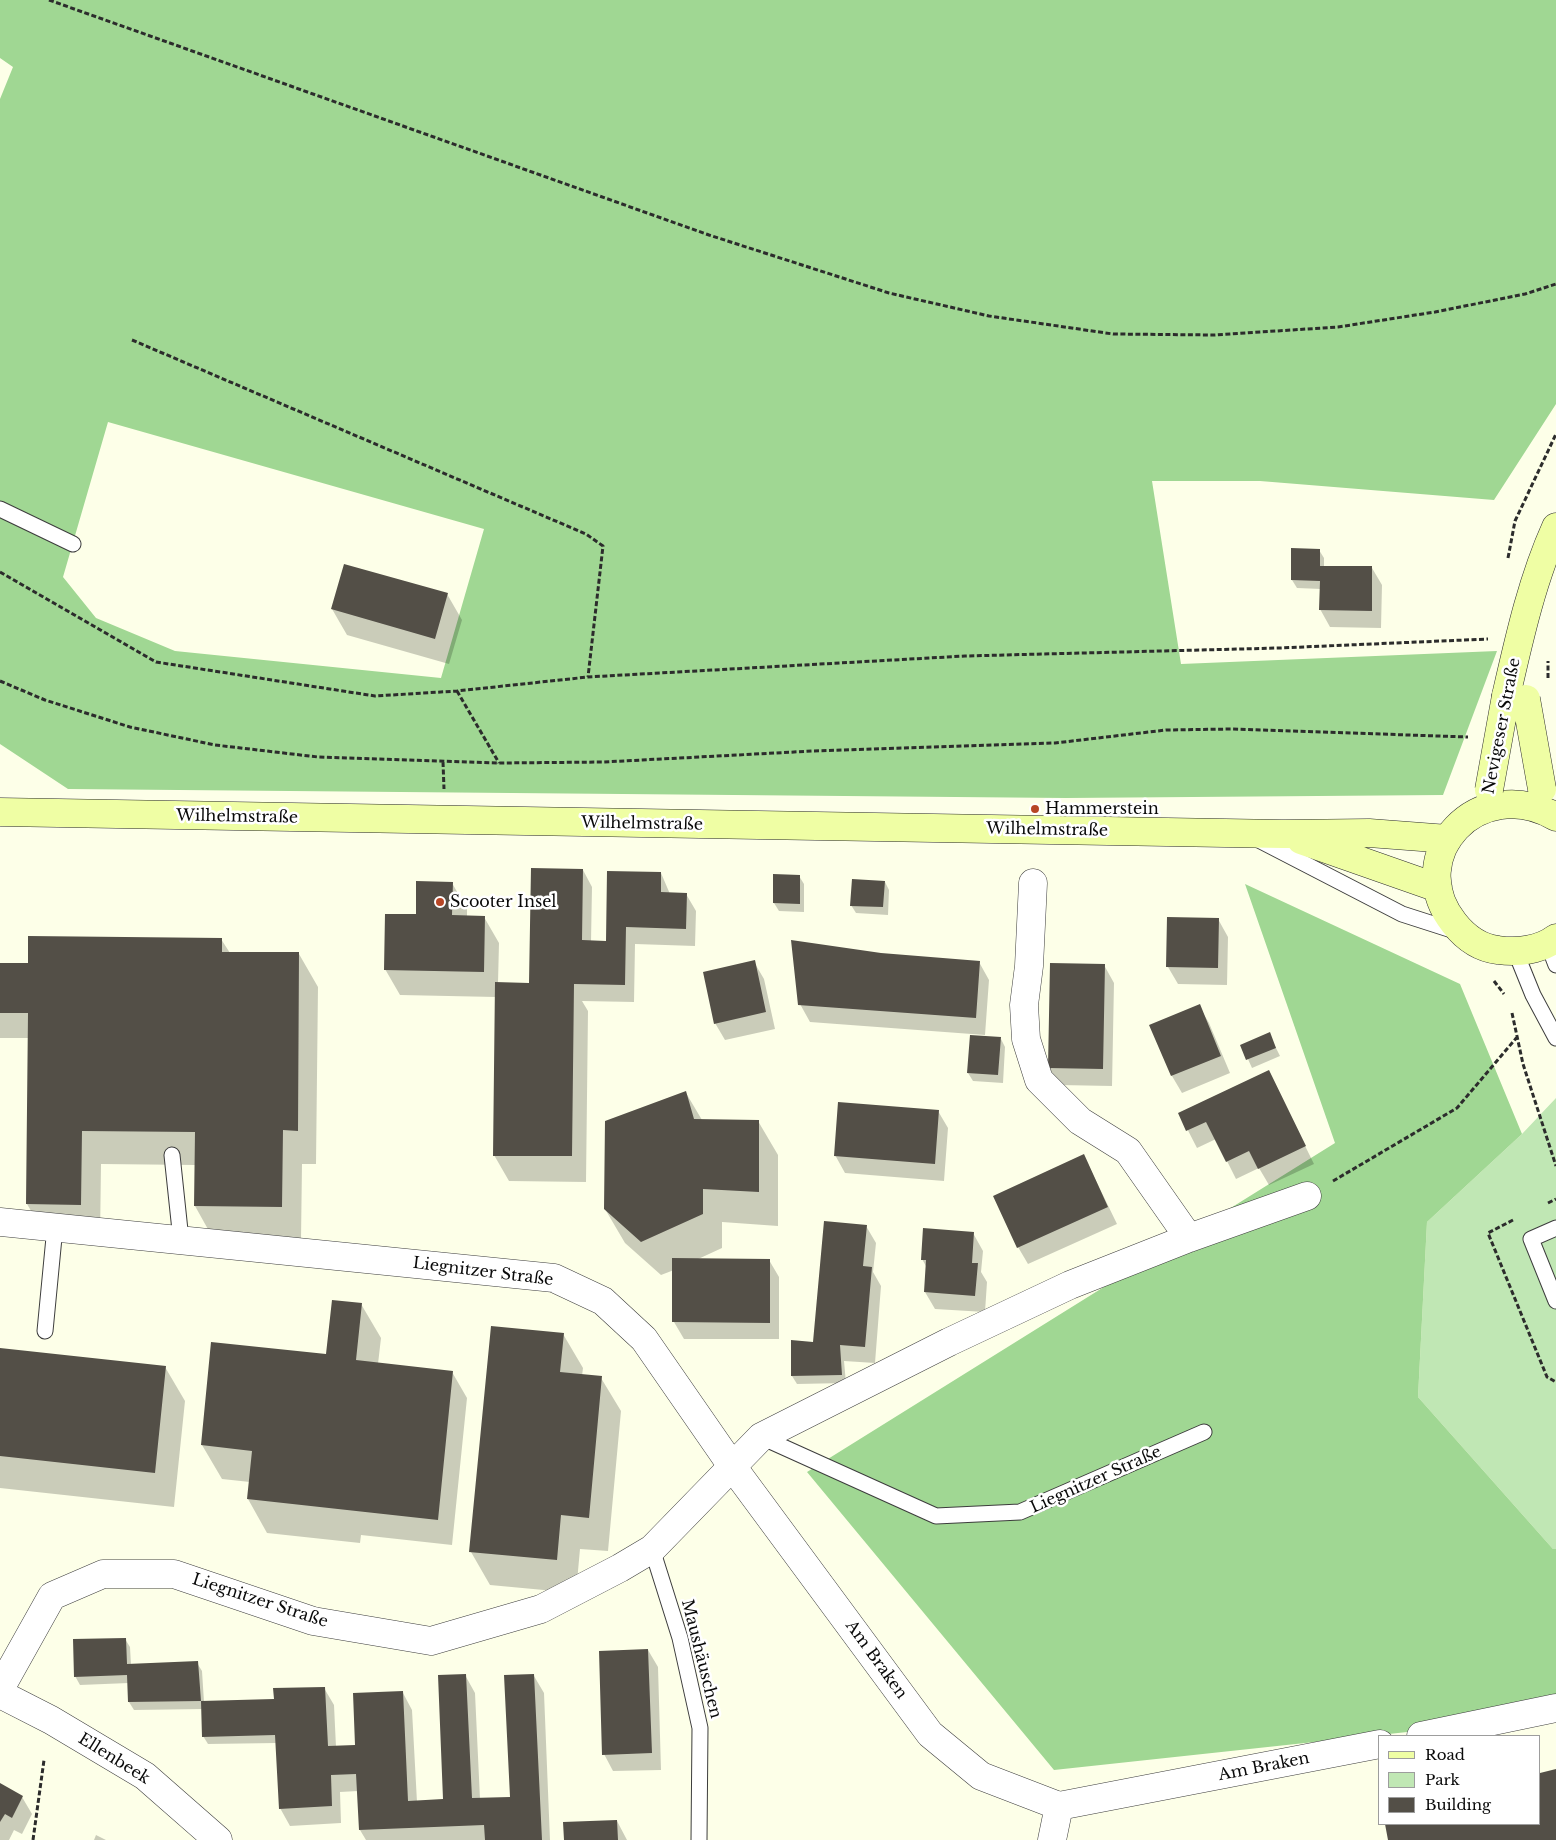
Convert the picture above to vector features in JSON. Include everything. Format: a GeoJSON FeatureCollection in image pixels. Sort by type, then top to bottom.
{"type":"FeatureCollection","features":[{"type":"Feature","properties":{"kind":"main road","name":"Nevigeser Straße"},"geometry":{"type":"LineString","coordinates":[[1548,806],[1516,697],[1505,642],[1556,526]]}},
{"type":"Feature","properties":{"kind":"main road","name":"Nevigeser Straße"},"geometry":{"type":"LineString","coordinates":[[1487,799],[1516,697]]}},
{"type":"Feature","properties":{"kind":"main road"},"geometry":{"type":"LineString","coordinates":[[1548,806],[1508,803],[1487,799],[1458,825],[1448,839],[1441,854],[1437,871],[1438,888],[1446,913],[1462,934],[1487,948],[1516,953],[1553,949]]}},
{"type":"Feature","properties":{"kind":"main road","name":"Wilhelmstraße"},"geometry":{"type":"LineString","coordinates":[[0,812],[1283,834],[1369,832],[1448,839]]}},
{"type":"Feature","properties":{"kind":"main road","name":"Wilhelmstraße"},"geometry":{"type":"LineString","coordinates":[[1283,834],[1438,888]]}},
{"type":"Feature","properties":{"kind":"street"},"geometry":{"type":"LineString","coordinates":[[1033,883],[1025,1014],[1026,1040],[1039,1080],[1080,1121],[1128,1151],[1189,1238]]}},
{"type":"Feature","properties":{"kind":"street","name":"Liegnitzer Straße"},"geometry":{"type":"LineString","coordinates":[[0,1689],[52,1596],[103,1574],[174,1574],[313,1621],[431,1641],[541,1609],[652,1550],[761,1437],[949,1342],[1070,1285],[1189,1238],[1307,1196]]}},
{"type":"Feature","properties":{"kind":"street","name":"Liegnitzer Straße"},"geometry":{"type":"LineString","coordinates":[[0,1222],[554,1278],[603,1301],[644,1339],[732,1466]]}},
{"type":"Feature","properties":{"kind":"street","name":"Am Braken"},"geometry":{"type":"LineString","coordinates":[[732,1466],[930,1734],[981,1776],[1059,1806],[1378,1744]]}},
{"type":"Feature","properties":{"kind":"street","name":"Ellenbeek"},"geometry":{"type":"LineString","coordinates":[[0,1694],[51,1720],[145,1776],[218,1840]]}},
{"type":"Feature","properties":{"kind":"street"},"geometry":{"type":"LineString","coordinates":[[1426,1735],[1556,1708]]}},
{"type":"Feature","properties":{"kind":"street"},"geometry":{"type":"LineString","coordinates":[[1052,1840],[1059,1806]]}},
{"type":"Feature","properties":{"kind":"lane"},"geometry":{"type":"LineString","coordinates":[[0,509],[73,544]]}},
{"type":"Feature","properties":{"kind":"lane"},"geometry":{"type":"LineString","coordinates":[[1244,833],[1402,914],[1462,934]]}},
{"type":"Feature","properties":{"kind":"lane"},"geometry":{"type":"LineString","coordinates":[[1516,953],[1532,995],[1556,1038]]}},
{"type":"Feature","properties":{"kind":"lane"},"geometry":{"type":"LineString","coordinates":[[172,1155],[181,1240]]}},
{"type":"Feature","properties":{"kind":"lane"},"geometry":{"type":"LineString","coordinates":[[45,1332],[55,1227]]}},
{"type":"Feature","properties":{"kind":"lane"},"geometry":{"type":"LineString","coordinates":[[1556,1228],[1531,1239],[1556,1300]]}},
{"type":"Feature","properties":{"kind":"lane","name":"Liegnitzer Straße"},"geometry":{"type":"LineString","coordinates":[[761,1437],[936,1516],[1020,1512],[1204,1432]]}},
{"type":"Feature","properties":{"kind":"lane","name":"Maushäuschen"},"geometry":{"type":"LineString","coordinates":[[652,1550],[680,1638],[700,1728],[699,1840]]}},
{"type":"Feature","properties":{"kind":"path"},"geometry":{"type":"LineString","coordinates":[[49,0],[709,235],[890,294],[989,316],[1113,334],[1214,335],[1338,327],[1435,312],[1525,294],[1556,284]]}},
{"type":"Feature","properties":{"kind":"path"},"geometry":{"type":"LineString","coordinates":[[132,340],[586,534],[603,546],[588,677]]}},
{"type":"Feature","properties":{"kind":"path"},"geometry":{"type":"LineString","coordinates":[[0,572],[156,662],[375,696],[457,691],[588,677],[965,656],[1505,642]]}},
{"type":"Feature","properties":{"kind":"path"},"geometry":{"type":"LineString","coordinates":[[0,681],[45,700],[130,727],[215,745],[318,757],[500,763],[670,760],[832,750],[1055,743],[1166,730],[1232,729],[1442,735]]}},
{"type":"Feature","properties":{"kind":"path"},"geometry":{"type":"LineString","coordinates":[[457,691],[500,763]]}},
{"type":"Feature","properties":{"kind":"path"},"geometry":{"type":"LineString","coordinates":[[1492,977],[1509,1001]]}},
{"type":"Feature","properties":{"kind":"path"},"geometry":{"type":"LineString","coordinates":[[1511,1010],[1519,1036],[1523,1064],[1556,1166]]}},
{"type":"Feature","properties":{"kind":"path"},"geometry":{"type":"LineString","coordinates":[[1307,1196],[1457,1108],[1519,1036]]}},
{"type":"Feature","properties":{"kind":"path"},"geometry":{"type":"LineString","coordinates":[[33,1840],[44,1760]]}},
{"type":"Feature","properties":{"kind":"green space"},"geometry":{"type":"Polygon","coordinates":[[[0,0],[1556,0],[1556,404],[1494,500],[1260,481],[1152,481],[1181,664],[1497,651],[1443,795],[1066,798],[68,789],[0,744],[0,99],[13,67],[0,58],[0,0]],[[108,422],[63,577],[96,618],[175,651],[441,678],[484,529],[108,422]]]}},
{"type":"Feature","properties":{"kind":"green space"},"geometry":{"type":"Polygon","coordinates":[[[1245,884],[1460,984],[1522,1134],[1427,1222],[1418,1397],[1553,1549],[1556,1549],[1556,1716],[1054,1770],[807,1472],[1335,1143],[1245,884]]]}},
{"type":"Feature","properties":{"kind":"green space"},"geometry":{"type":"Polygon","coordinates":[[[1556,1098],[1556,1549],[1553,1549],[1418,1397],[1427,1222],[1522,1134],[1556,1098]]]}},
{"type":"Feature","properties":{"kind":"building"},"geometry":{"type":"Polygon","coordinates":[[[1291,548],[1320,549],[1320,566],[1372,566],[1372,611],[1319,610],[1320,581],[1291,580],[1291,548]]]}},
{"type":"Feature","properties":{"kind":"building"},"geometry":{"type":"Polygon","coordinates":[[[344,564],[448,593],[435,639],[331,609],[344,564]]]}},
{"type":"Feature","properties":{"kind":"building"},"geometry":{"type":"Polygon","coordinates":[[[531,868],[583,869],[582,940],[606,941],[607,871],[661,872],[661,892],[687,893],[686,929],[626,927],[625,985],[574,984],[572,1156],[493,1156],[495,982],[529,983],[531,868]]]}},
{"type":"Feature","properties":{"kind":"building"},"geometry":{"type":"Polygon","coordinates":[[[773,874],[800,875],[800,904],[773,903],[773,874]]]}},
{"type":"Feature","properties":{"kind":"building"},"geometry":{"type":"Polygon","coordinates":[[[852,879],[885,881],[883,907],[850,906],[852,879]]]}},
{"type":"Feature","properties":{"kind":"building"},"geometry":{"type":"Polygon","coordinates":[[[416,881],[453,882],[452,915],[485,916],[484,972],[384,970],[385,914],[416,914],[416,881]]]}},
{"type":"Feature","properties":{"kind":"building"},"geometry":{"type":"Polygon","coordinates":[[[1167,917],[1219,918],[1218,968],[1166,967],[1167,917]]]}},
{"type":"Feature","properties":{"kind":"building"},"geometry":{"type":"Polygon","coordinates":[[[28,936],[222,938],[222,952],[299,952],[298,1131],[283,1130],[282,1207],[194,1206],[195,1132],[82,1131],[81,1205],[26,1204],[28,1013],[0,1013],[0,963],[28,963],[28,936]]]}},
{"type":"Feature","properties":{"kind":"building"},"geometry":{"type":"Polygon","coordinates":[[[791,940],[881,953],[980,961],[976,1018],[798,1005],[791,940]]]}},
{"type":"Feature","properties":{"kind":"building"},"geometry":{"type":"Polygon","coordinates":[[[755,960],[766,1012],[714,1024],[703,972],[755,960]]]}},
{"type":"Feature","properties":{"kind":"building"},"geometry":{"type":"Polygon","coordinates":[[[1050,963],[1105,964],[1103,1069],[1048,1068],[1050,963]]]}},
{"type":"Feature","properties":{"kind":"building"},"geometry":{"type":"Polygon","coordinates":[[[1200,1004],[1221,1056],[1171,1076],[1149,1025],[1200,1004]]]}},
{"type":"Feature","properties":{"kind":"building"},"geometry":{"type":"Polygon","coordinates":[[[1270,1032],[1276,1048],[1246,1060],[1240,1045],[1270,1032]]]}},
{"type":"Feature","properties":{"kind":"building"},"geometry":{"type":"Polygon","coordinates":[[[970,1035],[1001,1037],[998,1075],[967,1073],[970,1035]]]}},
{"type":"Feature","properties":{"kind":"building"},"geometry":{"type":"Polygon","coordinates":[[[1269,1070],[1306,1146],[1258,1169],[1249,1151],[1226,1162],[1206,1122],[1186,1131],[1178,1113],[1269,1070]]]}},
{"type":"Feature","properties":{"kind":"building"},"geometry":{"type":"Polygon","coordinates":[[[686,1091],[694,1119],[759,1120],[759,1192],[703,1189],[703,1214],[641,1242],[604,1209],[605,1121],[686,1091]]]}},
{"type":"Feature","properties":{"kind":"building"},"geometry":{"type":"Polygon","coordinates":[[[838,1102],[939,1110],[935,1164],[834,1156],[838,1102]]]}},
{"type":"Feature","properties":{"kind":"building"},"geometry":{"type":"Polygon","coordinates":[[[1084,1154],[1108,1207],[1017,1248],[993,1196],[1084,1154]]]}},
{"type":"Feature","properties":{"kind":"building"},"geometry":{"type":"Polygon","coordinates":[[[824,1221],[867,1225],[863,1266],[872,1267],[865,1347],[840,1345],[842,1375],[791,1376],[791,1340],[813,1342],[824,1221]]]}},
{"type":"Feature","properties":{"kind":"building"},"geometry":{"type":"Polygon","coordinates":[[[923,1228],[974,1232],[972,1263],[978,1263],[975,1296],[924,1292],[926,1260],[921,1260],[923,1228]]]}},
{"type":"Feature","properties":{"kind":"building"},"geometry":{"type":"Polygon","coordinates":[[[672,1258],[770,1259],[770,1323],[672,1322],[672,1258]]]}},
{"type":"Feature","properties":{"kind":"building"},"geometry":{"type":"Polygon","coordinates":[[[332,1300],[362,1303],[356,1360],[453,1371],[438,1520],[247,1499],[252,1451],[201,1445],[211,1342],[326,1354],[332,1300]]]}},
{"type":"Feature","properties":{"kind":"building"},"geometry":{"type":"Polygon","coordinates":[[[491,1326],[564,1333],[560,1372],[602,1376],[589,1518],[561,1515],[557,1560],[469,1552],[491,1326]]]}},
{"type":"Feature","properties":{"kind":"building"},"geometry":{"type":"Polygon","coordinates":[[[0,1348],[166,1366],[155,1473],[0,1456],[0,1348]]]}},
{"type":"Feature","properties":{"kind":"building"},"geometry":{"type":"Polygon","coordinates":[[[126,1638],[127,1664],[198,1661],[201,1701],[128,1702],[127,1675],[74,1677],[73,1639],[126,1638]]]}},
{"type":"Feature","properties":{"kind":"building"},"geometry":{"type":"Polygon","coordinates":[[[648,1649],[652,1753],[602,1755],[599,1651],[648,1649]]]}},
{"type":"Feature","properties":{"kind":"building"},"geometry":{"type":"Polygon","coordinates":[[[466,1674],[472,1798],[510,1797],[504,1675],[534,1674],[542,1840],[485,1840],[484,1825],[359,1830],[356,1774],[331,1775],[332,1806],[279,1809],[275,1735],[202,1737],[201,1701],[274,1699],[273,1688],[325,1687],[328,1746],[355,1745],[353,1693],[403,1691],[408,1801],[443,1799],[438,1675],[466,1674]]]}},
{"type":"Feature","properties":{"kind":"building"},"geometry":{"type":"Polygon","coordinates":[[[1556,1769],[1556,1840],[1388,1840],[1385,1825],[1541,1825],[1541,1773],[1556,1769]]]}},
{"type":"Feature","properties":{"kind":"building"},"geometry":{"type":"Polygon","coordinates":[[[0,1783],[23,1796],[12,1818],[5,1814],[0,1822],[0,1783]]]}},
{"type":"Feature","properties":{"kind":"building"},"geometry":{"type":"Polygon","coordinates":[[[617,1820],[618,1840],[564,1840],[563,1822],[617,1820]]]}},
{"type":"Feature","properties":{"kind":"place","name":"Hammerstein"},"geometry":{"type":"Point","coordinates":[1035,809]}},
{"type":"Feature","properties":{"kind":"place","name":"Scooter Insel"},"geometry":{"type":"Point","coordinates":[440,902]}}]}
